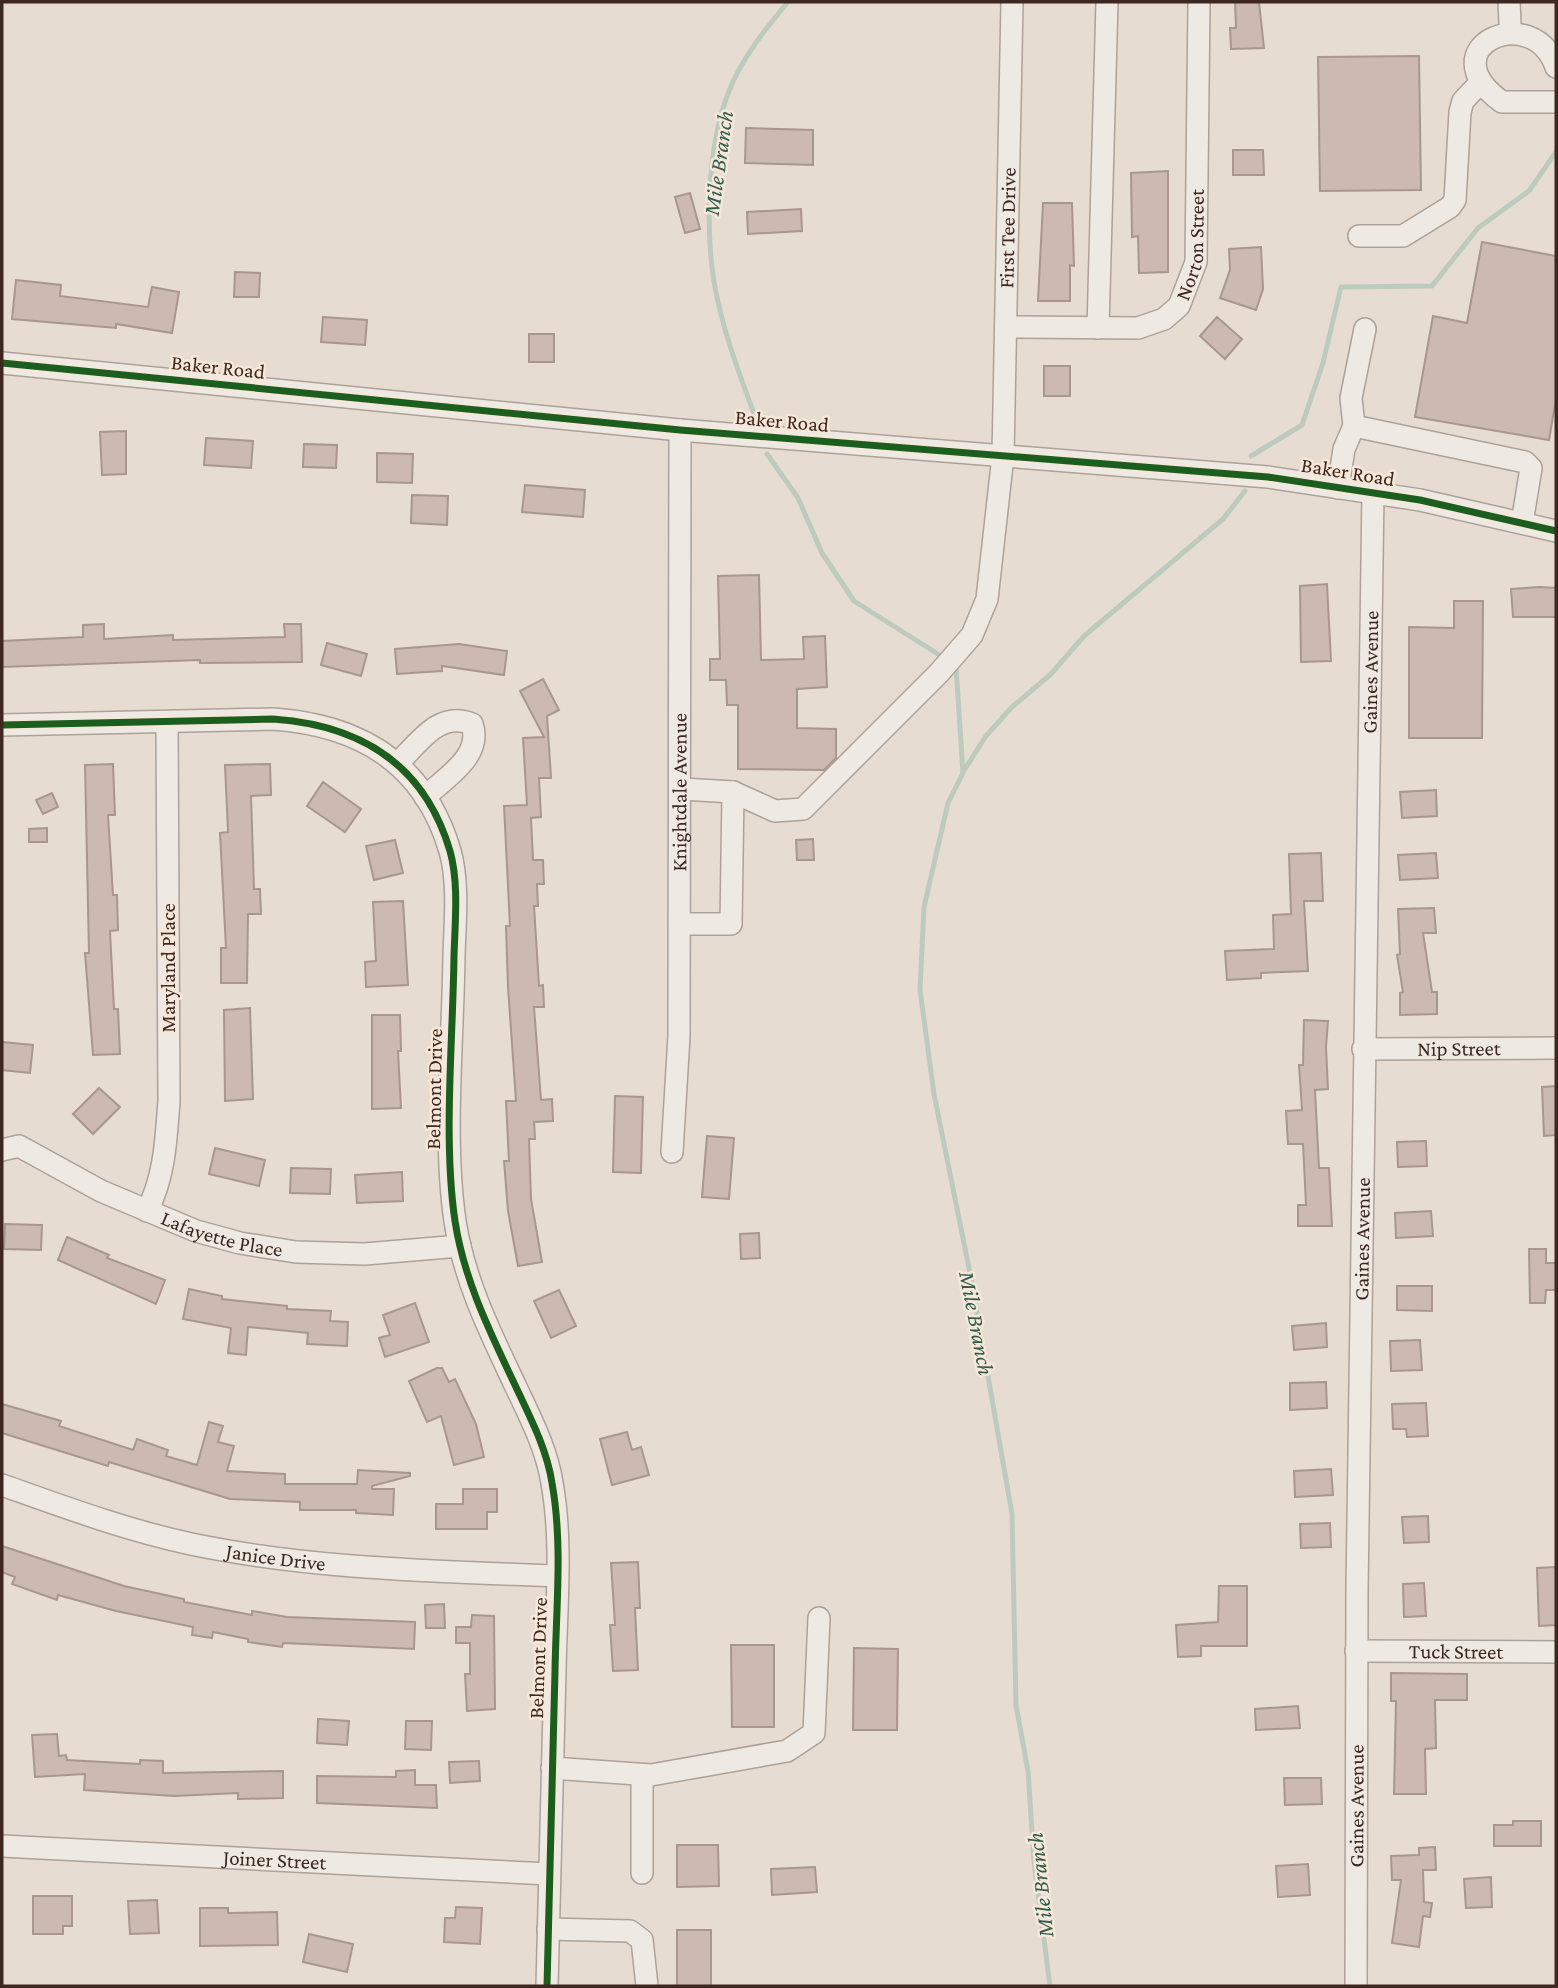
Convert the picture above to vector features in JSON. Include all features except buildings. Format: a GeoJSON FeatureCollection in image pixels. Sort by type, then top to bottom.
{"type":"FeatureCollection","features":[{"type":"Feature","properties":{"kind":"street","name":"First Tee Drive"},"geometry":{"type":"LineString","coordinates":[[733,792],[775,811],[803,808],[939,673],[972,635],[987,599],[1003,456],[1012,2]]}},
{"type":"Feature","properties":{"kind":"street"},"geometry":{"type":"LineString","coordinates":[[1098,328],[1107,2]]}},
{"type":"Feature","properties":{"kind":"street","name":"Norton Street"},"geometry":{"type":"LineString","coordinates":[[1006,327],[1138,328],[1164,319],[1179,306],[1189,286],[1196,262],[1199,2]]}},
{"type":"Feature","properties":{"kind":"street"},"geometry":{"type":"LineString","coordinates":[[1556,67],[1551,49],[1538,35],[1521,25],[1510,12],[1483,38],[1475,55],[1475,69],[1481,82],[1502,102],[1556,102]]}},
{"type":"Feature","properties":{"kind":"street"},"geometry":{"type":"LineString","coordinates":[[1359,236],[1403,236],[1450,207],[1455,200],[1460,113],[1463,102],[1481,82]]}},
{"type":"Feature","properties":{"kind":"street"},"geometry":{"type":"LineString","coordinates":[[1338,488],[1345,449],[1354,426],[1351,398],[1365,329]]}},
{"type":"Feature","properties":{"kind":"street","name":"Baker Road"},"geometry":{"type":"LineString","coordinates":[[2,363],[680,430],[1268,477],[1373,493],[1556,531]]}},
{"type":"Feature","properties":{"kind":"street"},"geometry":{"type":"LineString","coordinates":[[1354,426],[1525,462],[1531,468],[1522,523]]}},
{"type":"Feature","properties":{"kind":"street","name":"Knightdale Avenue"},"geometry":{"type":"LineString","coordinates":[[673,1152],[679,1036],[682,789],[680,430]]}},
{"type":"Feature","properties":{"kind":"street","name":"Gaines Avenue"},"geometry":{"type":"LineString","coordinates":[[1356,1986],[1356,1651],[1373,493]]}},
{"type":"Feature","properties":{"kind":"street"},"geometry":{"type":"LineString","coordinates":[[397,764],[441,722],[458,718],[472,723],[476,736],[471,754],[425,797]]}},
{"type":"Feature","properties":{"kind":"street","name":"Belmont Drive"},"geometry":{"type":"LineString","coordinates":[[2,725],[307,721],[361,738],[397,764],[425,797],[440,823],[451,854],[455,900],[451,1157],[460,1245],[477,1305],[533,1423],[552,1481],[557,1576],[547,1986]]}},
{"type":"Feature","properties":{"kind":"street","name":"Maryland Place"},"geometry":{"type":"LineString","coordinates":[[147,1210],[156,1192],[164,1163],[169,1101],[167,723]]}},
{"type":"Feature","properties":{"kind":"street"},"geometry":{"type":"LineString","coordinates":[[680,924],[731,925],[733,792],[682,789]]}},
{"type":"Feature","properties":{"kind":"street","name":"Nip Street"},"geometry":{"type":"LineString","coordinates":[[1363,1049],[1556,1048]]}},
{"type":"Feature","properties":{"kind":"street","name":"Lafayette Place"},"geometry":{"type":"LineString","coordinates":[[2,1150],[19,1146],[101,1191],[196,1231],[296,1252],[365,1254],[460,1245]]}},
{"type":"Feature","properties":{"kind":"street","name":"Janice Drive"},"geometry":{"type":"LineString","coordinates":[[2,1485],[97,1519],[189,1544],[278,1559],[366,1569],[557,1576]]}},
{"type":"Feature","properties":{"kind":"street"},"geometry":{"type":"LineString","coordinates":[[552,1768],[642,1775],[737,1762],[787,1751],[814,1733],[818,1618]]}},
{"type":"Feature","properties":{"kind":"street","name":"Tuck Street"},"geometry":{"type":"LineString","coordinates":[[1356,1651],[1556,1652]]}},
{"type":"Feature","properties":{"kind":"street"},"geometry":{"type":"LineString","coordinates":[[642,1775],[642,1873]]}},
{"type":"Feature","properties":{"kind":"street","name":"Joiner Street"},"geometry":{"type":"LineString","coordinates":[[2,1846],[549,1874]]}},
{"type":"Feature","properties":{"kind":"street"},"geometry":{"type":"LineString","coordinates":[[548,1929],[630,1931],[642,1940],[647,1986]]}},
{"type":"Feature","properties":{"kind":"waterway","name":"Mile Branch"},"geometry":{"type":"LineString","coordinates":[[756,419],[718,302],[709,224],[712,167],[721,114],[734,79],[755,44],[788,2]]}},
{"type":"Feature","properties":{"kind":"waterway"},"geometry":{"type":"LineString","coordinates":[[1251,456],[1302,425],[1323,363],[1341,287],[1432,286],[1478,228],[1529,191],[1556,152]]}},
{"type":"Feature","properties":{"kind":"waterway","name":"Mile Branch"},"geometry":{"type":"LineString","coordinates":[[767,454],[798,498],[822,553],[854,601],[941,656]]}},
{"type":"Feature","properties":{"kind":"waterway"},"geometry":{"type":"LineString","coordinates":[[963,772],[986,736],[1011,708],[1051,674],[1084,636],[1223,519],[1245,491]]}},
{"type":"Feature","properties":{"kind":"waterway","name":"Mile Branch"},"geometry":{"type":"LineString","coordinates":[[956,667],[963,773],[948,803],[924,907],[920,990],[934,1094],[970,1273],[1012,1514],[1016,1705],[1028,1771],[1034,1862],[1050,1986]]}},
{"type":"Feature","properties":{"kind":"cycle path"},"geometry":{"type":"LineString","coordinates":[[2,363],[680,430],[1268,477],[1420,500],[1556,531]]}},
{"type":"Feature","properties":{"kind":"cycle path"},"geometry":{"type":"LineString","coordinates":[[2,725],[273,719],[305,723],[360,740],[384,754],[406,772],[424,794],[438,820],[453,863],[455,889],[449,1123],[455,1221],[459,1243],[479,1305],[542,1445],[550,1470],[555,1506],[558,1577],[547,1986]]}}]}
